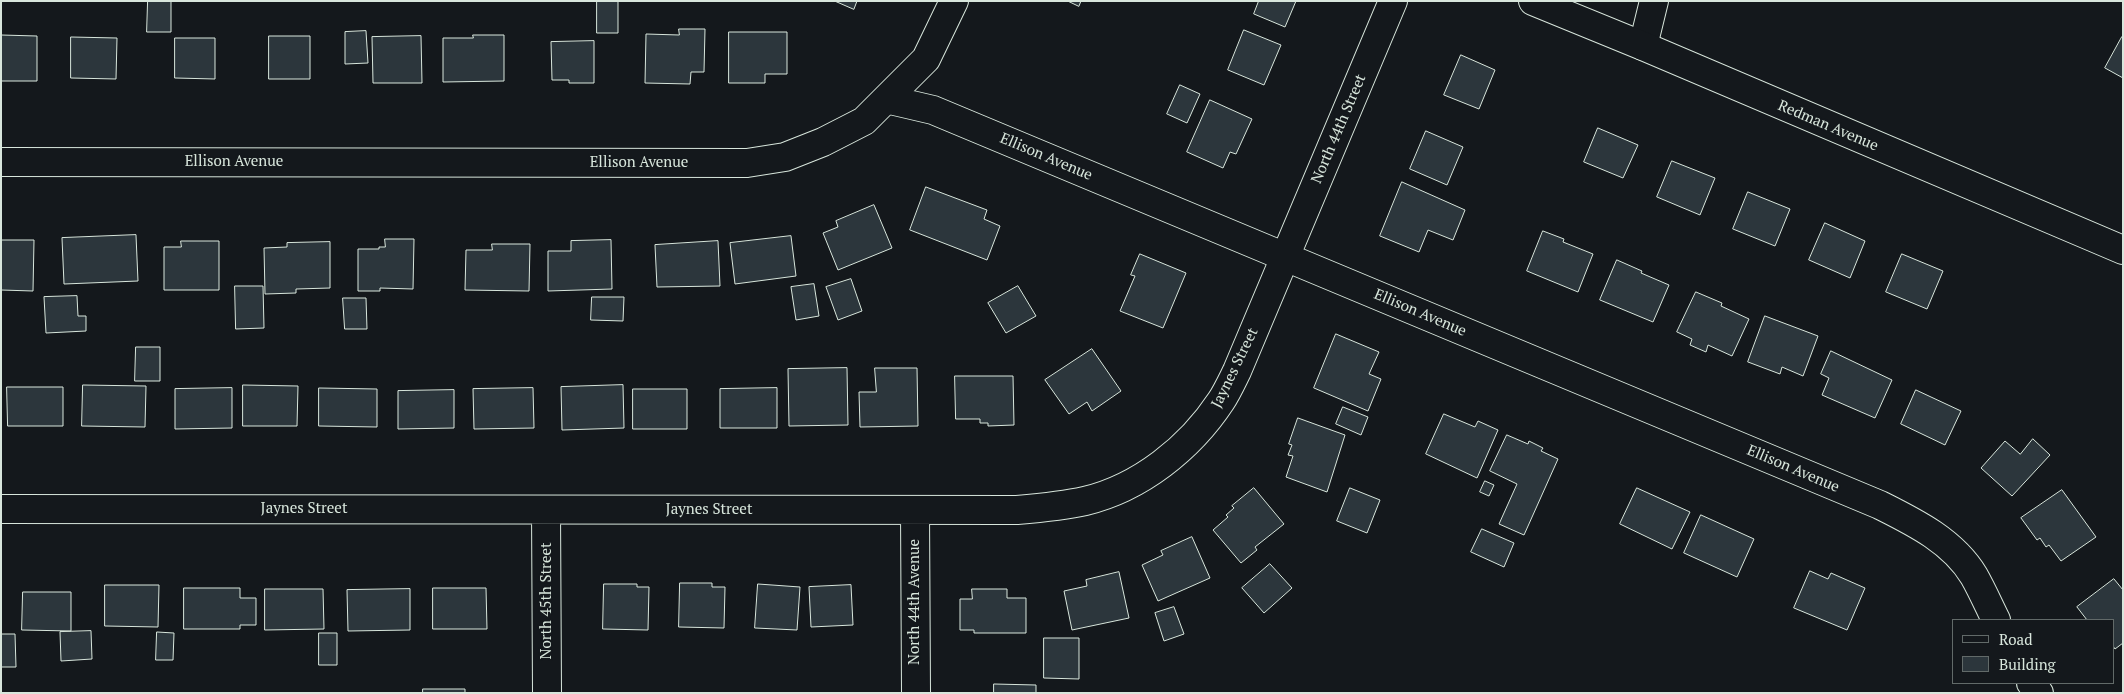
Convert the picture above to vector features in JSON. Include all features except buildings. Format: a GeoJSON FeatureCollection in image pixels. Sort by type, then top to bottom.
{"type":"FeatureCollection","features":[{"type":"Feature","properties":{"kind":"street"},"geometry":{"type":"LineString","coordinates":[[886,99],[926,59],[954,1]]}},
{"type":"Feature","properties":{"kind":"street","name":"North 44th Street"},"geometry":{"type":"LineString","coordinates":[[1285,257],[1393,1]]}},
{"type":"Feature","properties":{"kind":"street","name":"Redman Avenue"},"geometry":{"type":"LineString","coordinates":[[1533,1],[2123,250]]}},
{"type":"Feature","properties":{"kind":"street"},"geometry":{"type":"LineString","coordinates":[[1643,46],[1654,1]]}},
{"type":"Feature","properties":{"kind":"street","name":"Ellison Avenue"},"geometry":{"type":"LineString","coordinates":[[1,162],[747,163],[785,157],[824,142],[864,120],[886,99],[933,110],[1880,505],[1911,520],[1947,544],[1973,574],[1996,619]]}},
{"type":"Feature","properties":{"kind":"street","name":"Jaynes Street"},"geometry":{"type":"LineString","coordinates":[[1,509],[915,511],[1017,510],[1079,502],[1107,494],[1136,481],[1171,457],[1206,422],[1222,400],[1237,371],[1285,257]]}},
{"type":"Feature","properties":{"kind":"street","name":"North 45th Street"},"geometry":{"type":"LineString","coordinates":[[546,510],[547,693]]}},
{"type":"Feature","properties":{"kind":"street","name":"North 44th Avenue"},"geometry":{"type":"LineString","coordinates":[[915,511],[916,693]]}}]}
